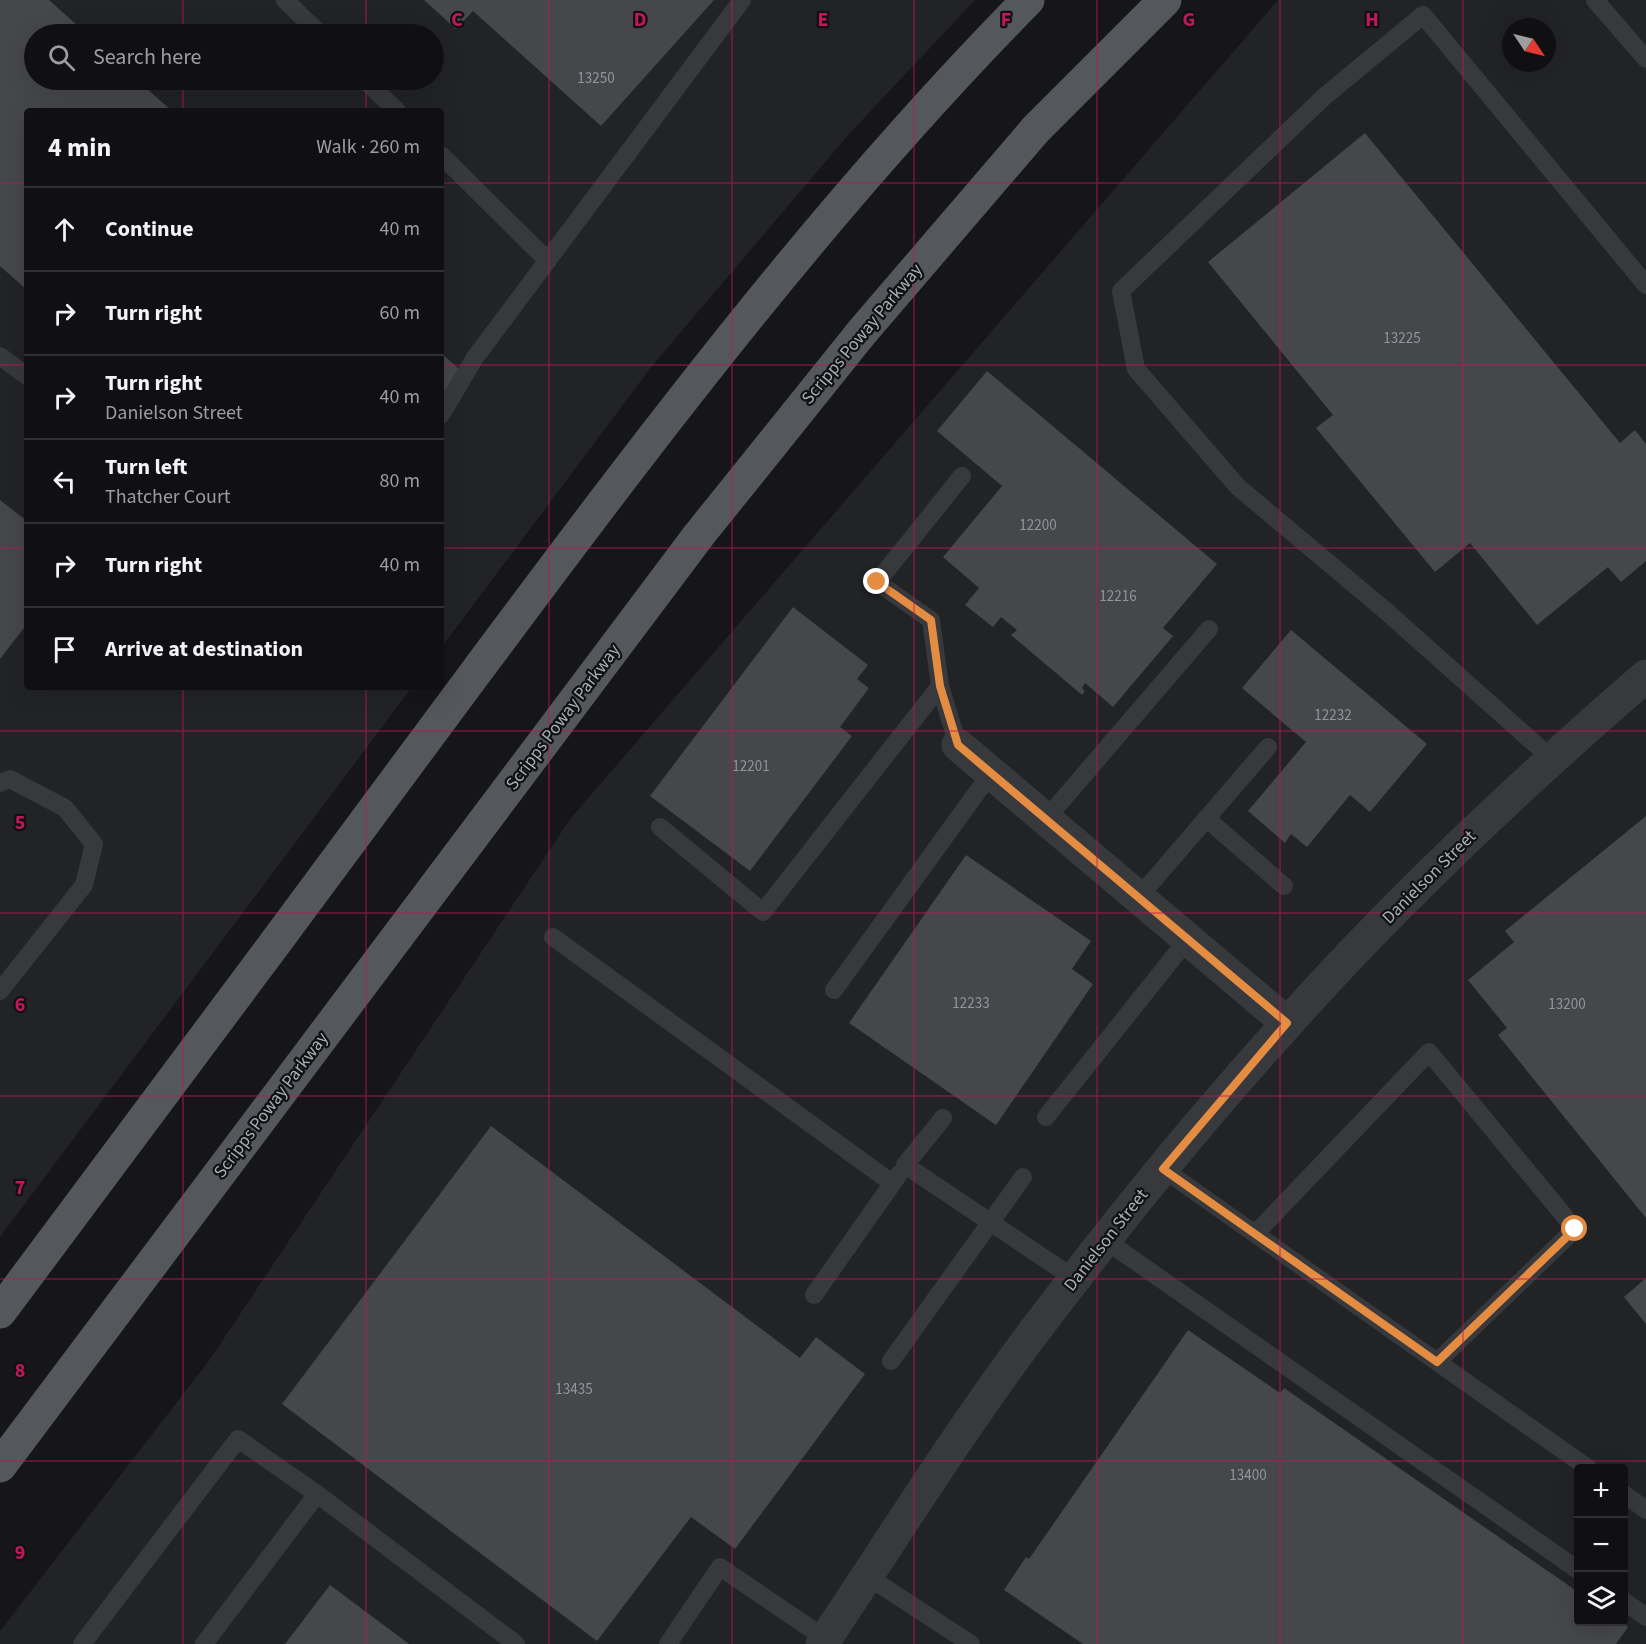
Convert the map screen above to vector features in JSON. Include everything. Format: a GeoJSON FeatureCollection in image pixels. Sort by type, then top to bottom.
{"type":"FeatureCollection","features":[{"type":"Feature","properties":{"kind":"main road"},"geometry":{"type":"LineString","coordinates":[[0,1312],[622,477],[784,273],[964,64],[1028,0]]}},
{"type":"Feature","properties":{"kind":"main road","name":"Scripps Poway Parkway"},"geometry":{"type":"LineString","coordinates":[[0,1466],[706,526],[862,332],[1036,129],[1164,0]]}},
{"type":"Feature","properties":{"kind":"street","name":"Danielson Street"},"geometry":{"type":"LineString","coordinates":[[824,1641],[938,1468],[1026,1343],[1105,1240],[1287,1023],[1454,851],[1551,759],[1646,676]]}},
{"type":"Feature","properties":{"kind":"street"},"geometry":{"type":"LineString","coordinates":[[958,745],[1287,1023]]}},
{"type":"Feature","properties":{"kind":"lane"},"geometry":{"type":"LineString","coordinates":[[285,0],[310,24]]}},
{"type":"Feature","properties":{"kind":"lane"},"geometry":{"type":"LineString","coordinates":[[444,410],[474,358],[742,0]]}},
{"type":"Feature","properties":{"kind":"lane"},"geometry":{"type":"LineString","coordinates":[[1595,0],[1646,59]]}},
{"type":"Feature","properties":{"kind":"lane"},"geometry":{"type":"LineString","coordinates":[[1551,759],[1387,612],[1238,487],[1136,369],[1121,291],[1324,96],[1423,15],[1646,285]]}},
{"type":"Feature","properties":{"kind":"lane"},"geometry":{"type":"LineString","coordinates":[[375,90],[394,108]]}},
{"type":"Feature","properties":{"kind":"lane"},"geometry":{"type":"LineString","coordinates":[[444,158],[548,261]]}},
{"type":"Feature","properties":{"kind":"lane"},"geometry":{"type":"LineString","coordinates":[[0,356],[24,374]]}},
{"type":"Feature","properties":{"kind":"lane"},"geometry":{"type":"LineString","coordinates":[[958,745],[940,686],[931,620],[877,582],[962,476]]}},
{"type":"Feature","properties":{"kind":"lane"},"geometry":{"type":"LineString","coordinates":[[1046,819],[1209,629]]}},
{"type":"Feature","properties":{"kind":"lane"},"geometry":{"type":"LineString","coordinates":[[660,826],[764,912],[940,686]]}},
{"type":"Feature","properties":{"kind":"lane"},"geometry":{"type":"LineString","coordinates":[[1139,897],[1268,747]]}},
{"type":"Feature","properties":{"kind":"lane"},"geometry":{"type":"LineString","coordinates":[[834,990],[992,773]]}},
{"type":"Feature","properties":{"kind":"lane"},"geometry":{"type":"LineString","coordinates":[[0,783],[10,779],[65,808],[94,844],[84,885],[0,992]]}},
{"type":"Feature","properties":{"kind":"lane"},"geometry":{"type":"LineString","coordinates":[[1206,818],[1284,886]]}},
{"type":"Feature","properties":{"kind":"lane"},"geometry":{"type":"LineString","coordinates":[[553,937],[892,1183]]}},
{"type":"Feature","properties":{"kind":"lane"},"geometry":{"type":"LineString","coordinates":[[1046,1117],[1188,939]]}},
{"type":"Feature","properties":{"kind":"lane"},"geometry":{"type":"LineString","coordinates":[[1255,1234],[1429,1052],[1575,1229],[1437,1362]]}},
{"type":"Feature","properties":{"kind":"lane"},"geometry":{"type":"LineString","coordinates":[[814,1295],[905,1165],[943,1118]]}},
{"type":"Feature","properties":{"kind":"lane"},"geometry":{"type":"LineString","coordinates":[[905,1165],[1075,1279]]}},
{"type":"Feature","properties":{"kind":"lane"},"geometry":{"type":"LineString","coordinates":[[1163,1169],[1582,1464]]}},
{"type":"Feature","properties":{"kind":"lane"},"geometry":{"type":"LineString","coordinates":[[891,1360],[1023,1177]]}},
{"type":"Feature","properties":{"kind":"lane"},"geometry":{"type":"LineString","coordinates":[[1105,1240],[1574,1567]]}},
{"type":"Feature","properties":{"kind":"lane"},"geometry":{"type":"LineString","coordinates":[[82,1644],[238,1439],[317,1494],[516,1644]]}},
{"type":"Feature","properties":{"kind":"lane"},"geometry":{"type":"LineString","coordinates":[[204,1644],[317,1494]]}},
{"type":"Feature","properties":{"kind":"lane"},"geometry":{"type":"LineString","coordinates":[[1628,1497],[1646,1510]]}},
{"type":"Feature","properties":{"kind":"lane"},"geometry":{"type":"LineString","coordinates":[[668,1644],[720,1567],[824,1641]]}},
{"type":"Feature","properties":{"kind":"lane"},"geometry":{"type":"LineString","coordinates":[[867,1576],[970,1644]]}},
{"type":"Feature","properties":{"kind":"lane"},"geometry":{"type":"LineString","coordinates":[[1628,1604],[1646,1617]]}},
{"type":"Feature","properties":{"kind":"shaded area"},"geometry":{"type":"Polygon","coordinates":[[[0,0],[975,0],[849,134],[652,366],[444,644],[444,108],[24,108],[24,690],[410,690],[0,1237],[0,0]]]}},
{"type":"Feature","properties":{"kind":"shaded area"},"geometry":{"type":"Polygon","coordinates":[[[1278,0],[1646,0],[1646,1644],[0,1644],[0,1631],[208,1362],[570,819],[1278,0]]]}},
{"type":"Feature","properties":{"kind":"building"},"geometry":{"type":"Polygon","coordinates":[[[0,0],[49,0],[76,24],[24,24],[24,90],[148,90],[169,108],[24,108],[24,287],[0,266],[0,0]]]}},
{"type":"Feature","properties":{"kind":"building"},"geometry":{"type":"Polygon","coordinates":[[[424,0],[714,0],[601,126],[473,11],[456,29],[424,0]]]}},
{"type":"Feature","properties":{"kind":"building"},"geometry":{"type":"Polygon","coordinates":[[[1365,133],[1620,443],[1635,430],[1646,444],[1646,561],[1621,582],[1608,567],[1537,625],[1470,543],[1435,572],[1316,428],[1333,415],[1208,262],[1365,133]]]}},
{"type":"Feature","properties":{"kind":"building"},"geometry":{"type":"Polygon","coordinates":[[[444,356],[465,374],[444,398],[444,356]]]}},
{"type":"Feature","properties":{"kind":"building"},"geometry":{"type":"Polygon","coordinates":[[[987,371],[1217,564],[1163,628],[1173,636],[1113,707],[1085,683],[1082,688],[1085,691],[1082,695],[1011,635],[1017,630],[1001,617],[993,627],[965,605],[979,588],[943,557],[1002,486],[937,431],[987,371]]]}},
{"type":"Feature","properties":{"kind":"building"},"geometry":{"type":"Polygon","coordinates":[[[0,500],[24,519],[24,628],[0,659],[0,500]]]}},
{"type":"Feature","properties":{"kind":"building"},"geometry":{"type":"Polygon","coordinates":[[[793,607],[868,665],[857,679],[869,688],[840,727],[852,736],[750,871],[650,796],[793,607]]]}},
{"type":"Feature","properties":{"kind":"building"},"geometry":{"type":"Polygon","coordinates":[[[1291,630],[1427,744],[1370,812],[1350,795],[1307,847],[1291,834],[1285,843],[1248,811],[1306,742],[1242,688],[1291,630]]]}},
{"type":"Feature","properties":{"kind":"building"},"geometry":{"type":"Polygon","coordinates":[[[1646,816],[1646,1218],[1498,1035],[1507,1028],[1468,980],[1514,942],[1505,931],[1646,816]]]}},
{"type":"Feature","properties":{"kind":"building"},"geometry":{"type":"Polygon","coordinates":[[[966,855],[1091,941],[1072,969],[1093,984],[996,1125],[849,1023],[966,855]]]}},
{"type":"Feature","properties":{"kind":"building"},"geometry":{"type":"Polygon","coordinates":[[[491,1126],[800,1358],[816,1337],[865,1374],[735,1549],[691,1517],[597,1641],[282,1404],[491,1126]]]}},
{"type":"Feature","properties":{"kind":"building"},"geometry":{"type":"Polygon","coordinates":[[[1646,1278],[1646,1324],[1624,1297],[1646,1278]]]}},
{"type":"Feature","properties":{"kind":"building"},"geometry":{"type":"Polygon","coordinates":[[[1188,1330],[1280,1393],[1284,1388],[1574,1589],[1574,1626],[1628,1627],[1616,1644],[1083,1644],[1004,1590],[1026,1557],[1029,1559],[1188,1330]]]}},
{"type":"Feature","properties":{"kind":"building"},"geometry":{"type":"Polygon","coordinates":[[[330,1585],[409,1644],[285,1644],[330,1585]]]}},
{"type":"Feature","properties":{"kind":"route"},"geometry":{"type":"LineString","coordinates":[[877,582],[931,620],[940,686],[958,745],[1287,1023],[1163,1169],[1437,1362],[1575,1229]]}}]}
